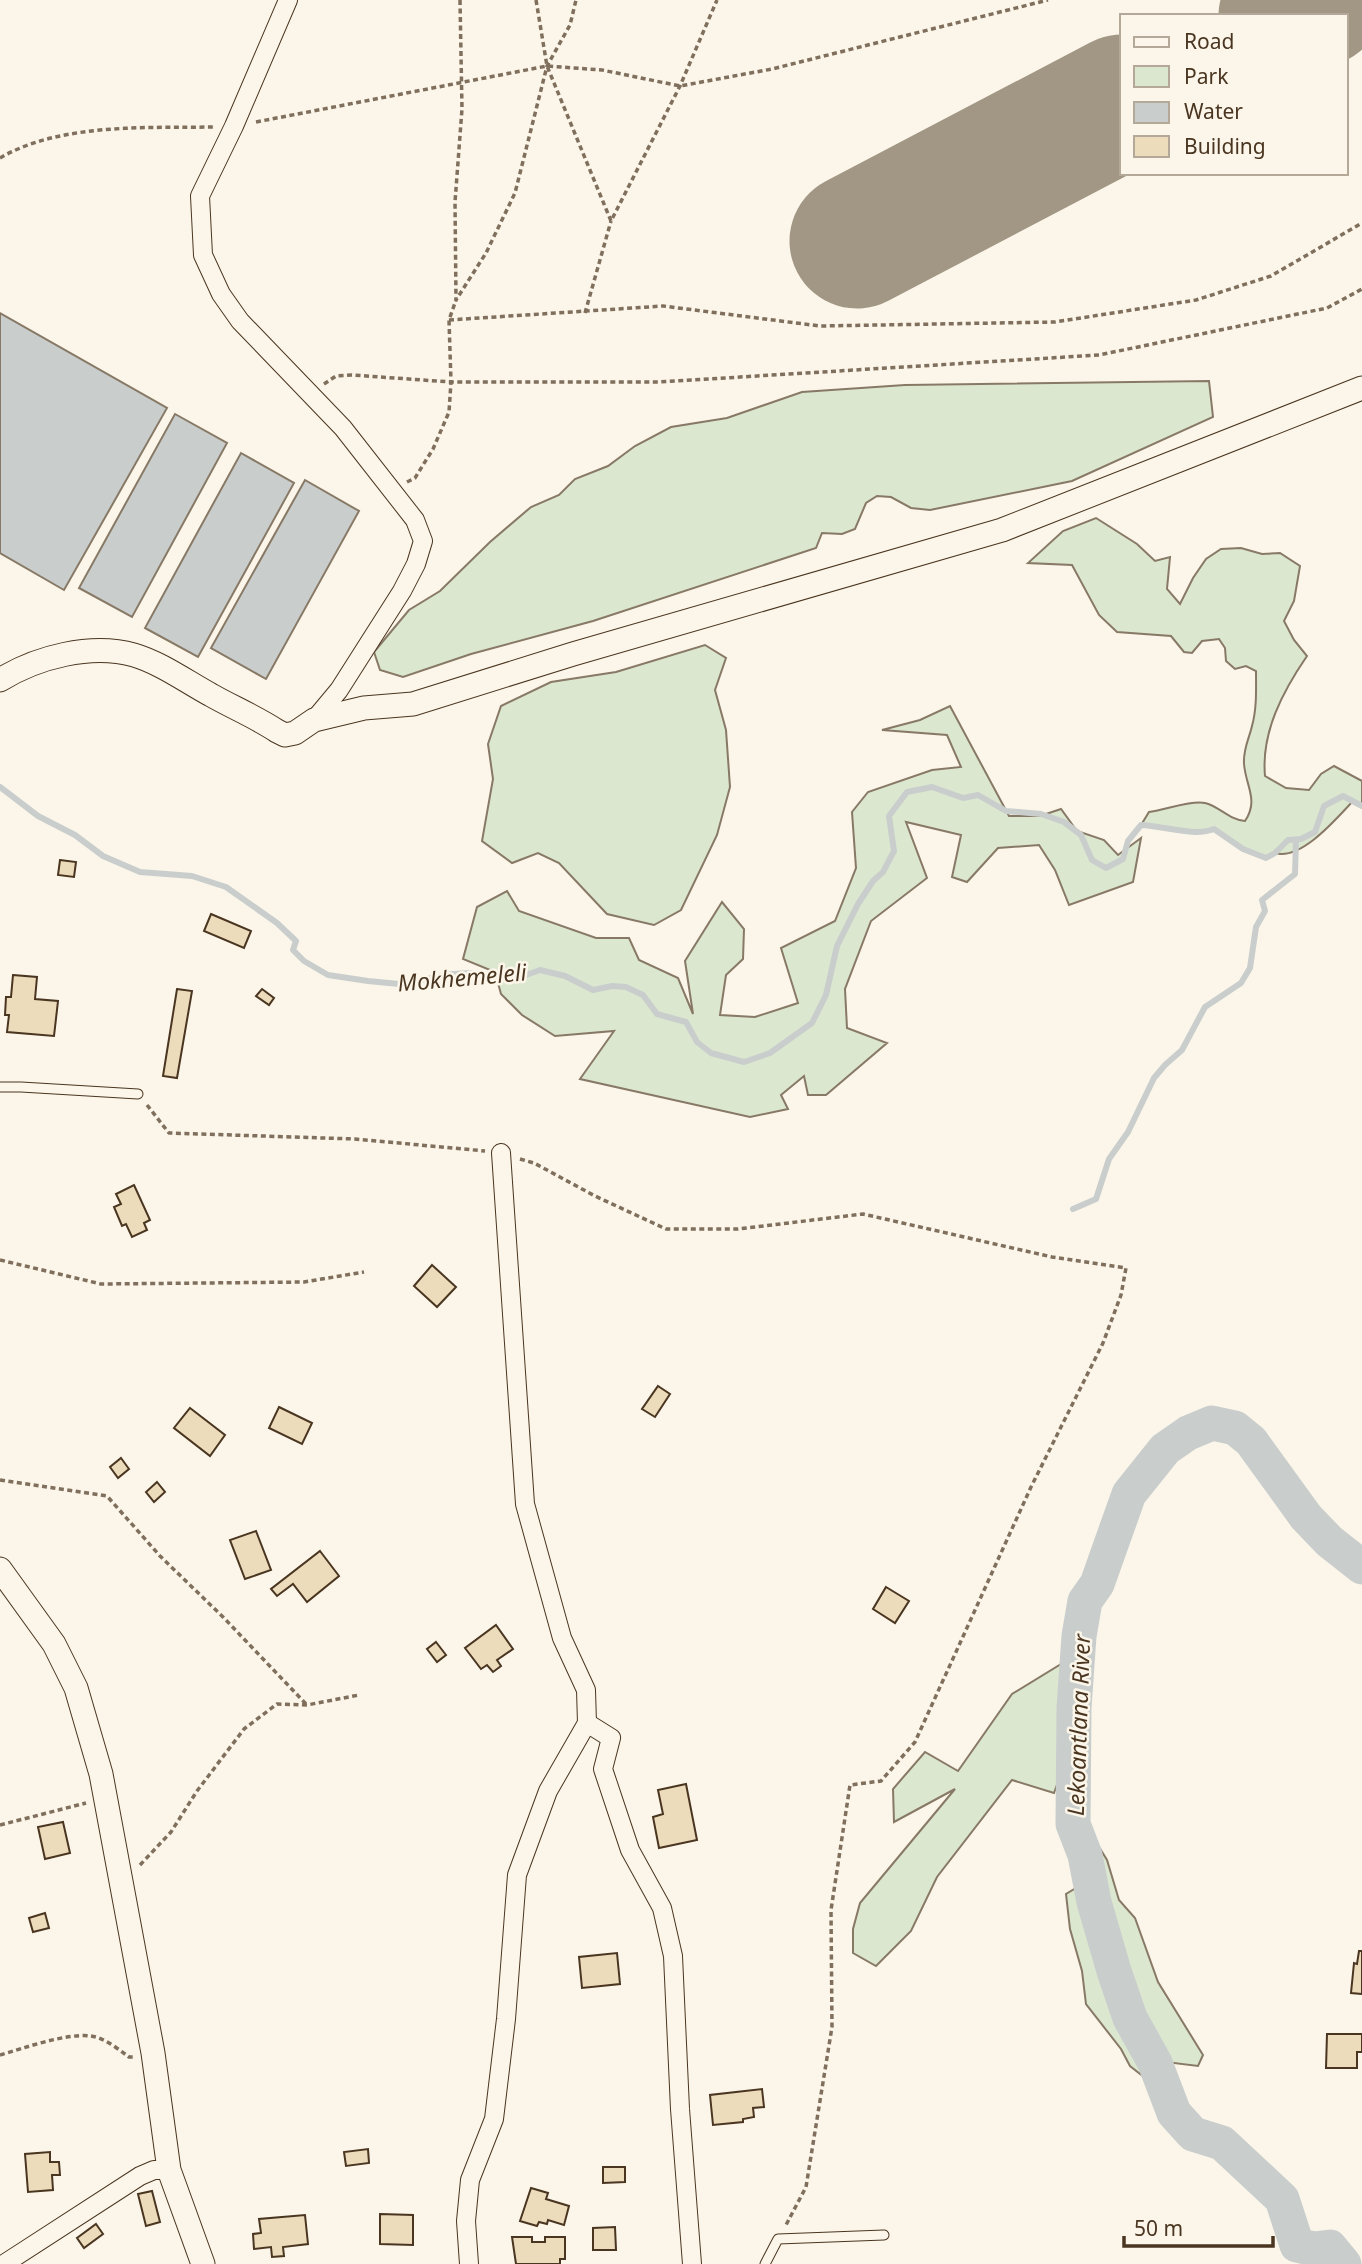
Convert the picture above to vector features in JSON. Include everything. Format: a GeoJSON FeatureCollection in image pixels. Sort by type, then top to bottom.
{"type":"FeatureCollection","features":[{"type":"Feature","properties":{"kind":"street"},"geometry":{"type":"LineString","coordinates":[[0,680],[36,662],[69,654],[102,652],[134,655],[285,735],[295,733],[314,720],[339,690],[402,591],[416,564],[423,541],[415,520],[343,428],[240,321],[221,294],[203,255],[200,196],[234,127],[288,0]]}},
{"type":"Feature","properties":{"kind":"street"},"geometry":{"type":"LineString","coordinates":[[314,720],[364,708],[413,704],[573,653],[1002,530],[1362,388]]}},
{"type":"Feature","properties":{"kind":"street"},"geometry":{"type":"LineString","coordinates":[[339,690],[364,708]]}},
{"type":"Feature","properties":{"kind":"street"},"geometry":{"type":"LineString","coordinates":[[469,2264],[466,2221],[470,2180],[494,2119],[506,2019],[517,1875],[548,1791],[587,1723],[586,1690],[562,1637],[525,1504],[501,1153]]}},
{"type":"Feature","properties":{"kind":"street"},"geometry":{"type":"LineString","coordinates":[[0,1569],[54,1644],[76,1688],[107,1798],[153,2053],[169,2170],[203,2264]]}},
{"type":"Feature","properties":{"kind":"street"},"geometry":{"type":"LineString","coordinates":[[587,1723],[611,1738],[603,1769],[630,1850],[662,1908],[673,1956],[680,2109],[692,2264]]}},
{"type":"Feature","properties":{"kind":"street"},"geometry":{"type":"LineString","coordinates":[[5,2264],[140,2176],[154,2170],[169,2170]]}},
{"type":"Feature","properties":{"kind":"lane"},"geometry":{"type":"LineString","coordinates":[[0,1087],[138,1094]]}},
{"type":"Feature","properties":{"kind":"lane"},"geometry":{"type":"LineString","coordinates":[[765,2264],[778,2239],[884,2235]]}},
{"type":"Feature","properties":{"kind":"path"},"geometry":{"type":"LineString","coordinates":[[456,300],[455,202],[461,81],[460,0]]}},
{"type":"Feature","properties":{"kind":"path"},"geometry":{"type":"LineString","coordinates":[[536,0],[547,65],[611,221]]}},
{"type":"Feature","properties":{"kind":"path"},"geometry":{"type":"LineString","coordinates":[[393,489],[415,478],[433,449],[449,412],[449,320],[456,300],[486,253],[515,193],[547,65],[570,25],[576,0]]}},
{"type":"Feature","properties":{"kind":"path"},"geometry":{"type":"LineString","coordinates":[[585,313],[611,221],[681,86],[717,0]]}},
{"type":"Feature","properties":{"kind":"path"},"geometry":{"type":"LineString","coordinates":[[0,158],[17,148],[83,132],[234,127],[547,65],[603,69],[681,86],[772,69],[1048,0]]}},
{"type":"Feature","properties":{"kind":"path"},"geometry":{"type":"LineString","coordinates":[[449,320],[663,306],[820,326],[1055,322],[1196,300],[1271,276],[1362,223]]}},
{"type":"Feature","properties":{"kind":"path"},"geometry":{"type":"LineString","coordinates":[[310,394],[336,376],[352,375],[451,382],[659,382],[1099,355],[1327,308],[1362,289]]}},
{"type":"Feature","properties":{"kind":"path"},"geometry":{"type":"LineString","coordinates":[[138,1094],[169,1133],[355,1139],[501,1153],[534,1163],[595,1196],[666,1228],[738,1229],[863,1214],[1052,1257],[1126,1268],[1121,1295],[1103,1343],[1031,1488],[915,1742],[881,1781],[850,1785],[831,1910],[832,2027],[806,2187],[778,2239]]}},
{"type":"Feature","properties":{"kind":"path"},"geometry":{"type":"LineString","coordinates":[[0,1260],[101,1284],[304,1282],[364,1272]]}},
{"type":"Feature","properties":{"kind":"path"},"geometry":{"type":"LineString","coordinates":[[0,1480],[107,1496],[160,1556],[223,1616],[307,1705]]}},
{"type":"Feature","properties":{"kind":"path"},"geometry":{"type":"LineString","coordinates":[[120,1868],[137,1867],[171,1832],[197,1791],[244,1729],[277,1704],[307,1705],[359,1695]]}},
{"type":"Feature","properties":{"kind":"path"},"geometry":{"type":"LineString","coordinates":[[0,1825],[107,1798]]}},
{"type":"Feature","properties":{"kind":"path"},"geometry":{"type":"LineString","coordinates":[[0,2055],[70,2038],[92,2036],[111,2044],[129,2057],[153,2053]]}},
{"type":"Feature","properties":{"kind":"green space"},"geometry":{"type":"Polygon","coordinates":[[[1209,381],[1213,417],[1072,481],[930,510],[911,508],[891,497],[877,496],[866,503],[855,529],[842,534],[822,533],[816,548],[593,621],[471,654],[403,677],[380,670],[374,652],[409,610],[440,591],[531,507],[559,495],[575,479],[608,466],[635,446],[671,427],[727,418],[802,392],[905,385],[1209,381]]]}},
{"type":"Feature","properties":{"kind":"green space"},"geometry":{"type":"Polygon","coordinates":[[[1096,518],[1137,544],[1155,561],[1170,557],[1167,589],[1180,604],[1206,559],[1221,549],[1241,548],[1262,554],[1280,553],[1300,566],[1294,601],[1284,621],[1307,656],[1282,698],[1270,728],[1266,744],[1265,776],[1286,788],[1309,790],[1321,774],[1334,766],[1362,781],[1362,806],[1353,801],[1307,845],[1296,851],[1275,853],[1266,858],[1243,849],[1214,829],[1188,832],[1141,825],[1149,812],[1199,802],[1245,821],[1251,806],[1251,793],[1244,759],[1255,712],[1256,671],[1246,666],[1235,669],[1226,661],[1225,648],[1219,639],[1202,641],[1192,653],[1184,652],[1171,636],[1117,632],[1099,615],[1072,565],[1028,563],[1063,531],[1096,518]]]}},
{"type":"Feature","properties":{"kind":"green space"},"geometry":{"type":"Polygon","coordinates":[[[705,645],[726,658],[715,690],[726,730],[730,787],[717,835],[681,910],[654,925],[607,914],[559,863],[538,853],[512,863],[482,841],[493,779],[488,744],[501,706],[551,682],[616,672],[705,645]]]}},
{"type":"Feature","properties":{"kind":"green space"},"geometry":{"type":"Polygon","coordinates":[[[950,706],[1009,816],[1040,816],[1061,809],[1077,831],[1104,840],[1118,855],[1141,838],[1133,882],[1069,905],[1055,870],[1039,845],[998,848],[967,882],[952,877],[961,835],[906,822],[927,878],[871,921],[845,989],[847,1028],[887,1043],[826,1095],[808,1095],[804,1076],[781,1095],[788,1109],[750,1117],[580,1079],[614,1031],[555,1036],[522,1015],[501,994],[495,972],[463,959],[477,907],[507,891],[519,911],[596,938],[629,938],[639,960],[678,978],[693,1014],[685,961],[722,902],[744,929],[743,959],[726,975],[720,1015],[755,1017],[798,1003],[781,948],[835,921],[856,868],[852,812],[868,792],[932,770],[961,767],[947,735],[882,730],[920,720],[950,706]]]}},
{"type":"Feature","properties":{"kind":"green space"},"geometry":{"type":"Polygon","coordinates":[[[1066,1661],[1069,1752],[1054,1793],[1012,1780],[937,1877],[911,1931],[876,1966],[853,1953],[853,1929],[860,1903],[955,1789],[894,1822],[893,1789],[925,1752],[958,1771],[1012,1694],[1066,1661]]]}},
{"type":"Feature","properties":{"kind":"green space"},"geometry":{"type":"Polygon","coordinates":[[[1088,1842],[1096,1842],[1107,1860],[1119,1900],[1135,1918],[1158,1982],[1203,2055],[1198,2066],[1166,2062],[1144,2077],[1130,2066],[1121,2049],[1086,2004],[1082,1971],[1070,1929],[1066,1894],[1076,1888],[1084,1895],[1098,1894],[1099,1881],[1088,1842]]]}},
{"type":"Feature","properties":{"kind":"water"},"geometry":{"type":"Polygon","coordinates":[[[0,313],[167,408],[64,590],[0,553],[0,313]]]}},
{"type":"Feature","properties":{"kind":"water"},"geometry":{"type":"Polygon","coordinates":[[[175,414],[227,443],[132,617],[79,588],[175,414]]]}},
{"type":"Feature","properties":{"kind":"water"},"geometry":{"type":"Polygon","coordinates":[[[241,453],[294,483],[198,657],[145,628],[241,453]]]}},
{"type":"Feature","properties":{"kind":"water"},"geometry":{"type":"Polygon","coordinates":[[[305,480],[359,511],[266,679],[211,648],[305,480]]]}},
{"type":"Feature","properties":{"kind":"building"},"geometry":{"type":"Polygon","coordinates":[[[60,860],[76,862],[74,877],[58,875],[60,860]]]}},
{"type":"Feature","properties":{"kind":"building"},"geometry":{"type":"Polygon","coordinates":[[[211,914],[251,931],[244,948],[204,931],[211,914]]]}},
{"type":"Feature","properties":{"kind":"building"},"geometry":{"type":"Polygon","coordinates":[[[13,975],[37,977],[35,999],[58,1001],[54,1036],[7,1032],[9,1015],[5,1015],[6,997],[11,997],[13,975]]]}},
{"type":"Feature","properties":{"kind":"building"},"geometry":{"type":"Polygon","coordinates":[[[177,989],[192,991],[177,1078],[163,1076],[177,989]]]}},
{"type":"Feature","properties":{"kind":"building"},"geometry":{"type":"Polygon","coordinates":[[[262,989],[274,998],[269,1005],[256,996],[262,989]]]}},
{"type":"Feature","properties":{"kind":"building"},"geometry":{"type":"Polygon","coordinates":[[[134,1185],[150,1220],[144,1223],[147,1230],[132,1237],[126,1224],[122,1226],[114,1207],[121,1204],[116,1194],[134,1185]]]}},
{"type":"Feature","properties":{"kind":"building"},"geometry":{"type":"Polygon","coordinates":[[[432,1265],[456,1287],[437,1307],[414,1286],[432,1265]]]}},
{"type":"Feature","properties":{"kind":"building"},"geometry":{"type":"Polygon","coordinates":[[[658,1386],[670,1394],[655,1417],[642,1409],[658,1386]]]}},
{"type":"Feature","properties":{"kind":"building"},"geometry":{"type":"Polygon","coordinates":[[[279,1407],[312,1423],[302,1444],[269,1428],[279,1407]]]}},
{"type":"Feature","properties":{"kind":"building"},"geometry":{"type":"Polygon","coordinates":[[[190,1408],[225,1435],[210,1456],[174,1428],[190,1408]]]}},
{"type":"Feature","properties":{"kind":"building"},"geometry":{"type":"Polygon","coordinates":[[[121,1458],[129,1469],[118,1478],[110,1467],[121,1458]]]}},
{"type":"Feature","properties":{"kind":"building"},"geometry":{"type":"Polygon","coordinates":[[[157,1482],[165,1492],[154,1502],[146,1492],[157,1482]]]}},
{"type":"Feature","properties":{"kind":"building"},"geometry":{"type":"Polygon","coordinates":[[[256,1531],[271,1570],[245,1579],[230,1540],[256,1531]]]}},
{"type":"Feature","properties":{"kind":"building"},"geometry":{"type":"Polygon","coordinates":[[[320,1551],[339,1576],[307,1602],[293,1584],[277,1596],[271,1589],[320,1551]]]}},
{"type":"Feature","properties":{"kind":"building"},"geometry":{"type":"Polygon","coordinates":[[[886,1587],[909,1601],[895,1623],[873,1609],[886,1587]]]}},
{"type":"Feature","properties":{"kind":"building"},"geometry":{"type":"Polygon","coordinates":[[[496,1625],[513,1649],[497,1660],[501,1666],[493,1672],[487,1665],[481,1669],[465,1648],[496,1625]]]}},
{"type":"Feature","properties":{"kind":"building"},"geometry":{"type":"Polygon","coordinates":[[[436,1642],[446,1655],[437,1662],[427,1649],[436,1642]]]}},
{"type":"Feature","properties":{"kind":"building"},"geometry":{"type":"Polygon","coordinates":[[[686,1784],[697,1840],[659,1848],[653,1817],[663,1814],[658,1790],[686,1784]]]}},
{"type":"Feature","properties":{"kind":"building"},"geometry":{"type":"Polygon","coordinates":[[[63,1822],[70,1853],[45,1859],[38,1827],[63,1822]]]}},
{"type":"Feature","properties":{"kind":"building"},"geometry":{"type":"Polygon","coordinates":[[[45,1913],[49,1928],[33,1932],[29,1918],[45,1913]]]}},
{"type":"Feature","properties":{"kind":"building"},"geometry":{"type":"Polygon","coordinates":[[[1359,1951],[1362,1951],[1362,1994],[1351,1993],[1354,1963],[1357,1964],[1359,1951]]]}},
{"type":"Feature","properties":{"kind":"building"},"geometry":{"type":"Polygon","coordinates":[[[617,1953],[620,1984],[582,1988],[579,1957],[617,1953]]]}},
{"type":"Feature","properties":{"kind":"building"},"geometry":{"type":"Polygon","coordinates":[[[1327,2034],[1362,2034],[1362,2052],[1357,2052],[1357,2068],[1326,2068],[1327,2034]]]}},
{"type":"Feature","properties":{"kind":"building"},"geometry":{"type":"Polygon","coordinates":[[[762,2089],[764,2107],[753,2108],[754,2117],[743,2119],[743,2122],[713,2125],[710,2095],[762,2089]]]}},
{"type":"Feature","properties":{"kind":"building"},"geometry":{"type":"Polygon","coordinates":[[[368,2149],[369,2163],[346,2166],[344,2152],[368,2149]]]}},
{"type":"Feature","properties":{"kind":"building"},"geometry":{"type":"Polygon","coordinates":[[[50,2152],[50,2162],[59,2162],[60,2175],[52,2175],[53,2190],[28,2192],[25,2154],[50,2152]]]}},
{"type":"Feature","properties":{"kind":"building"},"geometry":{"type":"Polygon","coordinates":[[[603,2167],[625,2167],[625,2182],[603,2183],[603,2167]]]}},
{"type":"Feature","properties":{"kind":"building"},"geometry":{"type":"Polygon","coordinates":[[[531,2188],[548,2193],[546,2199],[569,2206],[564,2225],[548,2220],[547,2224],[539,2222],[537,2226],[520,2221],[531,2188]]]}},
{"type":"Feature","properties":{"kind":"building"},"geometry":{"type":"Polygon","coordinates":[[[152,2191],[160,2222],[146,2226],[138,2194],[152,2191]]]}},
{"type":"Feature","properties":{"kind":"building"},"geometry":{"type":"Polygon","coordinates":[[[380,2214],[413,2215],[413,2245],[380,2244],[380,2214]]]}},
{"type":"Feature","properties":{"kind":"building"},"geometry":{"type":"Polygon","coordinates":[[[305,2215],[308,2244],[283,2247],[284,2256],[272,2257],[271,2247],[254,2249],[253,2234],[261,2233],[259,2219],[305,2215]]]}},
{"type":"Feature","properties":{"kind":"building"},"geometry":{"type":"Polygon","coordinates":[[[96,2224],[103,2234],[84,2248],[77,2238],[96,2224]]]}},
{"type":"Feature","properties":{"kind":"building"},"geometry":{"type":"Polygon","coordinates":[[[615,2227],[616,2250],[593,2250],[593,2228],[615,2227]]]}},
{"type":"Feature","properties":{"kind":"building"},"geometry":{"type":"Polygon","coordinates":[[[512,2237],[532,2237],[532,2242],[545,2242],[545,2237],[565,2237],[565,2259],[560,2259],[560,2264],[516,2264],[512,2237]]]}},
{"type":"Feature","properties":{"kind":"waterway","name":"Mokhemeleli"},"geometry":{"type":"LineString","coordinates":[[0,787],[38,816],[75,835],[103,856],[140,872],[192,876],[226,887],[277,923],[296,941],[293,950],[304,961],[328,975],[399,984],[453,974],[470,973],[493,979],[526,975],[540,970],[565,976],[593,990],[612,986],[626,987],[643,995],[657,1014],[686,1022],[697,1042],[711,1053],[744,1062],[770,1053],[812,1023],[826,995],[837,946],[858,904],[873,881],[883,872],[894,851],[889,816],[907,792],[932,787],[963,798],[978,795],[1006,811],[1041,814],[1064,822],[1081,835],[1092,860],[1106,868],[1123,859],[1128,841],[1141,825],[1188,832],[1214,829],[1243,849],[1266,858],[1288,840],[1301,839],[1315,832],[1324,806],[1343,796],[1362,806]]}},
{"type":"Feature","properties":{"kind":"waterway"},"geometry":{"type":"LineString","coordinates":[[1073,1209],[1096,1199],[1109,1159],[1128,1132],[1154,1078],[1182,1050],[1205,1007],[1241,983],[1250,968],[1256,927],[1265,911],[1262,900],[1295,874],[1296,840]]}},
{"type":"Feature","properties":{"kind":"waterway","name":"Lekoantlana River"},"geometry":{"type":"LineString","coordinates":[[1344,2264],[1330,2247],[1314,2249],[1297,2245],[1282,2199],[1222,2143],[1193,2134],[1174,2113],[1155,2063],[1130,2018],[1094,1902],[1085,1855],[1073,1824],[1074,1708],[1079,1636],[1085,1601],[1097,1584],[1129,1494],[1165,1449],[1188,1433],[1212,1423],[1235,1428],[1251,1441],[1306,1517],[1329,1541],[1362,1567]]}},
{"type":"Feature","properties":{"kind":"runway"},"geometry":{"type":"LineString","coordinates":[[1290,14],[1316,0]]}},
{"type":"Feature","properties":{"kind":"runway"},"geometry":{"type":"LineString","coordinates":[[857,241],[1120,103]]}}]}
